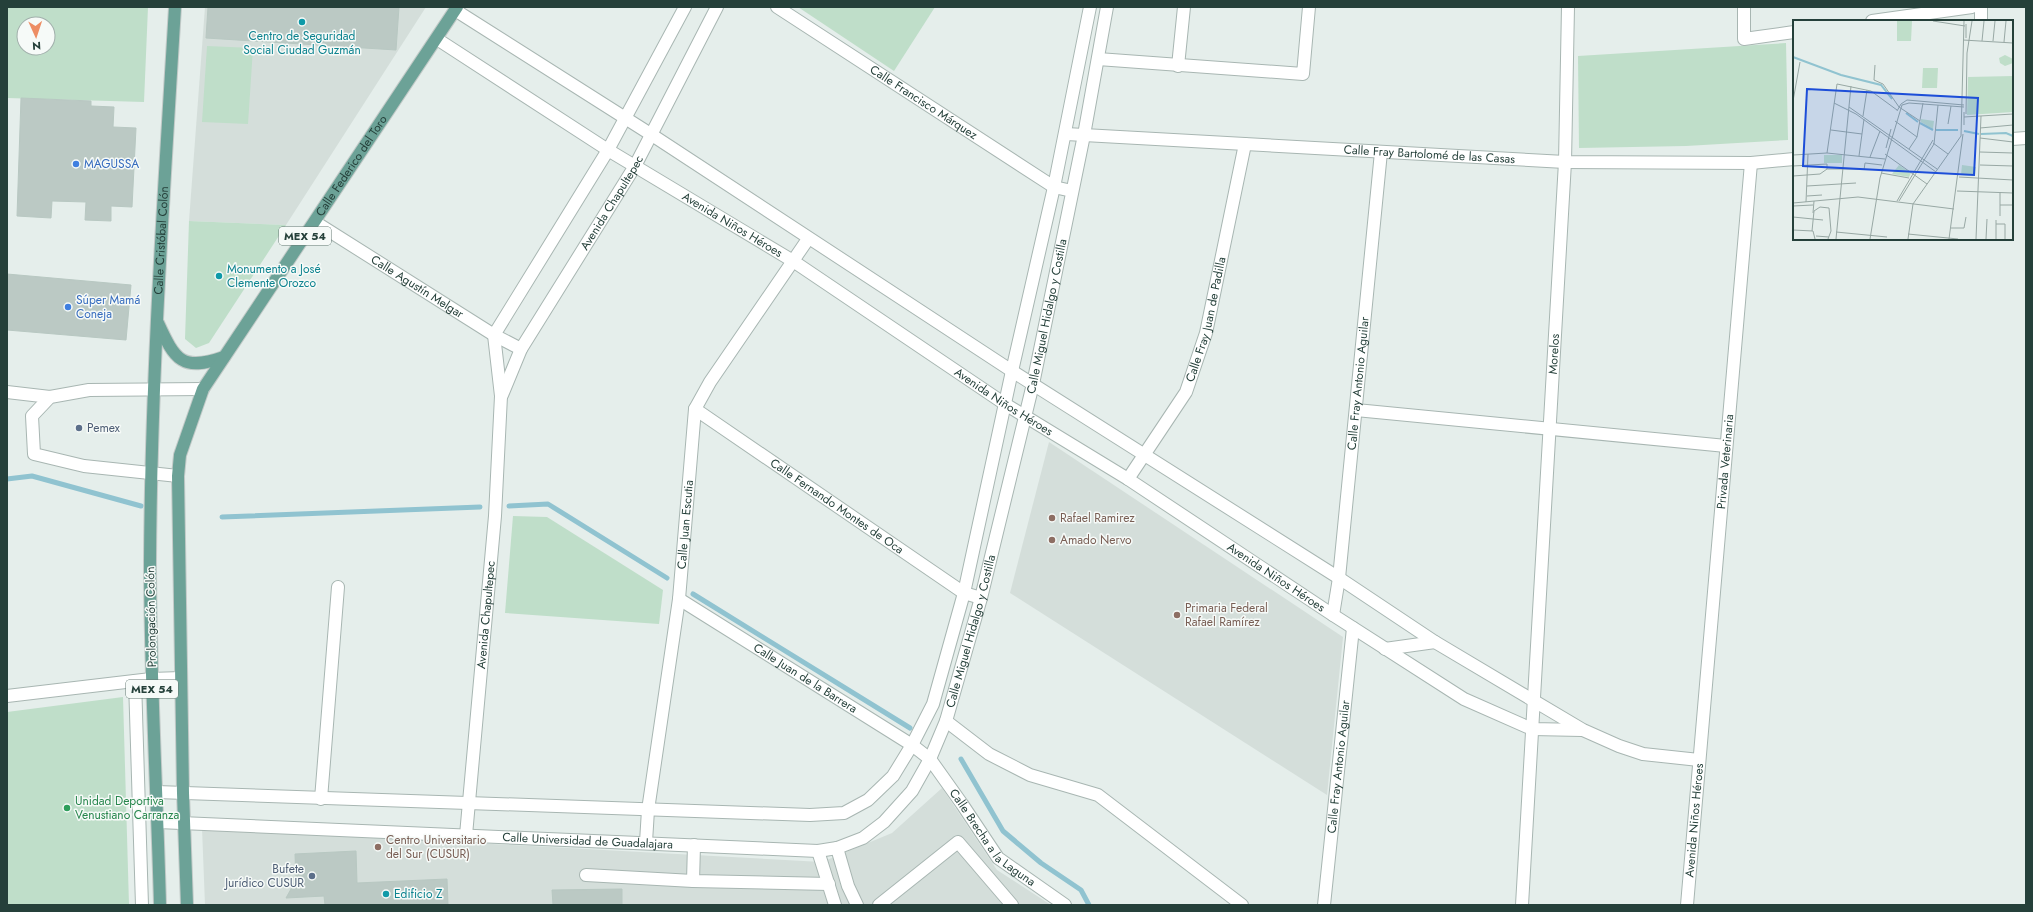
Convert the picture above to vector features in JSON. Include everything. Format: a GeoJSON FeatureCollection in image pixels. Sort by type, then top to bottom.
{"type":"FeatureCollection","features":[{"type":"Feature","properties":{"kind":"main road","name":"Calle Cristóbal Colón"},"geometry":{"type":"LineString","coordinates":[[152,473],[157,320],[175,7]]}},
{"type":"Feature","properties":{"kind":"main road","name":"Calle Federico del Toro"},"geometry":{"type":"LineString","coordinates":[[178,476],[180,455],[203,389],[456,9]]}},
{"type":"Feature","properties":{"kind":"main road"},"geometry":{"type":"LineString","coordinates":[[157,320],[170,350],[183,361],[195,365],[224,356]]}},
{"type":"Feature","properties":{"kind":"main road","name":"Prolongación Colón"},"geometry":{"type":"LineString","coordinates":[[152,473],[150,562],[152,679],[160,905]]}},
{"type":"Feature","properties":{"kind":"main road","name":"MEX 54"},"geometry":{"type":"LineString","coordinates":[[178,476],[183,793],[187,905]]}},
{"type":"Feature","properties":{"kind":"street"},"geometry":{"type":"LineString","coordinates":[[494,335],[608,150],[685,7]]}},
{"type":"Feature","properties":{"kind":"street","name":"Avenida Chapultepec"},"geometry":{"type":"LineString","coordinates":[[501,396],[521,349],[635,166],[717,7]]}},
{"type":"Feature","properties":{"kind":"street","name":"Calle Francisco Márquez"},"geometry":{"type":"LineString","coordinates":[[778,7],[1054,187],[1072,191]]}},
{"type":"Feature","properties":{"kind":"street","name":"Calle Miguel Hidalgo y Costilla"},"geometry":{"type":"LineString","coordinates":[[912,745],[933,704],[964,593],[1012,371],[1066,134],[1090,7]]}},
{"type":"Feature","properties":{"kind":"street","name":"Calle Miguel Hidalgo y Costilla"},"geometry":{"type":"LineString","coordinates":[[930,759],[946,721],[981,598],[1033,384],[1084,135],[1107,7]]}},
{"type":"Feature","properties":{"kind":"street"},"geometry":{"type":"LineString","coordinates":[[1178,66],[1184,7]]}},
{"type":"Feature","properties":{"kind":"street"},"geometry":{"type":"LineString","coordinates":[[1098,59],[1303,74],[1309,7]]}},
{"type":"Feature","properties":{"kind":"street","name":"Morelos"},"geometry":{"type":"LineString","coordinates":[[1522,905],[1565,162],[1568,7]]}},
{"type":"Feature","properties":{"kind":"street"},"geometry":{"type":"LineString","coordinates":[[1744,7],[1744,39],[1793,32]]}},
{"type":"Feature","properties":{"kind":"street"},"geometry":{"type":"LineString","coordinates":[[1879,20],[1972,7]]}},
{"type":"Feature","properties":{"kind":"street"},"geometry":{"type":"LineString","coordinates":[[1981,7],[1981,20]]}},
{"type":"Feature","properties":{"kind":"street","name":"Avenida Niños Héroes"},"geometry":{"type":"LineString","coordinates":[[456,9],[626,118],[808,239],[1012,371],[1144,456],[1339,578],[1435,642],[1584,730],[1619,746],[1643,754],[1699,760],[1687,905]]}},
{"type":"Feature","properties":{"kind":"street","name":"Avenida Niños Héroes"},"geometry":{"type":"LineString","coordinates":[[437,39],[608,150],[792,261],[1005,404],[1128,479],[1332,615],[1464,699],[1532,729],[1584,730]]}},
{"type":"Feature","properties":{"kind":"street","name":"Calle Fray Bartolomé de las Casas"},"geometry":{"type":"LineString","coordinates":[[1066,134],[1565,162],[1751,163],[1793,159]]}},
{"type":"Feature","properties":{"kind":"street"},"geometry":{"type":"LineString","coordinates":[[2013,139],[2026,138]]}},
{"type":"Feature","properties":{"kind":"street","name":"Calle Fray Juan de Padilla"},"geometry":{"type":"LineString","coordinates":[[1128,479],[1186,392],[1206,333],[1245,144]]}},
{"type":"Feature","properties":{"kind":"street","name":"Calle Fray Antonio Aguilar"},"geometry":{"type":"LineString","coordinates":[[1332,615],[1339,578],[1381,152]]}},
{"type":"Feature","properties":{"kind":"street","name":"Privada Veterinaria"},"geometry":{"type":"LineString","coordinates":[[1699,760],[1751,163]]}},
{"type":"Feature","properties":{"kind":"street","name":"Calle Agustín Melgar"},"geometry":{"type":"LineString","coordinates":[[315,222],[494,335],[521,349]]}},
{"type":"Feature","properties":{"kind":"street","name":"Calle Juan Escutia"},"geometry":{"type":"LineString","coordinates":[[646,842],[648,810],[679,599],[695,410],[710,382],[808,239]]}},
{"type":"Feature","properties":{"kind":"street","name":"Avenida Chapultepec"},"geometry":{"type":"LineString","coordinates":[[466,834],[495,516],[501,396],[494,335]]}},
{"type":"Feature","properties":{"kind":"street"},"geometry":{"type":"LineString","coordinates":[[7,392],[50,397],[89,390],[203,389]]}},
{"type":"Feature","properties":{"kind":"street"},"geometry":{"type":"LineString","coordinates":[[50,397],[32,416],[34,454],[84,466],[178,476]]}},
{"type":"Feature","properties":{"kind":"street","name":"Calle Fernando Montes de Oca"},"geometry":{"type":"LineString","coordinates":[[695,410],[964,593],[981,598]]}},
{"type":"Feature","properties":{"kind":"street"},"geometry":{"type":"LineString","coordinates":[[1356,410],[1726,446]]}},
{"type":"Feature","properties":{"kind":"street"},"geometry":{"type":"LineString","coordinates":[[321,799],[338,587]]}},
{"type":"Feature","properties":{"kind":"street","name":"Calle Juan de la Barrera"},"geometry":{"type":"LineString","coordinates":[[679,599],[912,745],[930,759]]}},
{"type":"Feature","properties":{"kind":"street","name":"Calle Fray Antonio Aguilar"},"geometry":{"type":"LineString","coordinates":[[1324,905],[1353,628]]}},
{"type":"Feature","properties":{"kind":"street"},"geometry":{"type":"LineString","coordinates":[[1385,649],[1435,642]]}},
{"type":"Feature","properties":{"kind":"street"},"geometry":{"type":"LineString","coordinates":[[7,696],[152,679],[181,678]]}},
{"type":"Feature","properties":{"kind":"street","name":"Prolongación Colón"},"geometry":{"type":"LineString","coordinates":[[135,681],[142,905]]}},
{"type":"Feature","properties":{"kind":"street"},"geometry":{"type":"LineString","coordinates":[[946,721],[989,754],[1030,775],[1098,795],[1242,905]]}},
{"type":"Feature","properties":{"kind":"street"},"geometry":{"type":"LineString","coordinates":[[157,792],[468,805],[810,815],[844,813],[868,800],[892,776],[912,745]]}},
{"type":"Feature","properties":{"kind":"street","name":"Calle Universidad de Guadalajara"},"geometry":{"type":"LineString","coordinates":[[158,822],[466,834],[818,851],[837,848],[863,838],[884,822],[912,791],[930,759]]}},
{"type":"Feature","properties":{"kind":"street","name":"Calle Brecha a la Laguna"},"geometry":{"type":"LineString","coordinates":[[930,759],[998,858],[1065,905]]}},
{"type":"Feature","properties":{"kind":"street"},"geometry":{"type":"LineString","coordinates":[[879,905],[958,842],[1012,905]]}},
{"type":"Feature","properties":{"kind":"street"},"geometry":{"type":"LineString","coordinates":[[693,881],[694,845]]}},
{"type":"Feature","properties":{"kind":"street"},"geometry":{"type":"LineString","coordinates":[[837,848],[848,886],[857,905]]}},
{"type":"Feature","properties":{"kind":"street"},"geometry":{"type":"LineString","coordinates":[[818,851],[835,905]]}},
{"type":"Feature","properties":{"kind":"street"},"geometry":{"type":"LineString","coordinates":[[586,875],[693,881],[828,884]]}},
{"type":"Feature","properties":{"kind":"shaded area"},"geometry":{"type":"Polygon","coordinates":[[[205,7],[426,7],[286,225],[189,221],[205,7]]]}},
{"type":"Feature","properties":{"kind":"shaded area","name":"Primaria Federal Rafael Ramírez"},"geometry":{"type":"Polygon","coordinates":[[[1049,442],[1343,637],[1327,795],[1010,593],[1049,442]]]}},
{"type":"Feature","properties":{"kind":"shaded area","name":"Centro Universitario del Sur (CUSUR)"},"geometry":{"type":"Polygon","coordinates":[[[942,788],[997,870],[1051,905],[205,905],[202,828],[822,862],[892,833],[942,788]]]}},
{"type":"Feature","properties":{"kind":"green space"},"geometry":{"type":"Polygon","coordinates":[[[7,7],[148,7],[144,102],[7,98],[7,7]]]}},
{"type":"Feature","properties":{"kind":"green space"},"geometry":{"type":"Polygon","coordinates":[[[798,7],[935,7],[894,71],[798,7]]]}},
{"type":"Feature","properties":{"kind":"green space"},"geometry":{"type":"Polygon","coordinates":[[[1786,43],[1788,140],[1686,146],[1579,148],[1578,56],[1786,43]]]}},
{"type":"Feature","properties":{"kind":"green space"},"geometry":{"type":"Polygon","coordinates":[[[207,46],[253,48],[248,124],[202,122],[207,46]]]}},
{"type":"Feature","properties":{"kind":"green space"},"geometry":{"type":"Polygon","coordinates":[[[189,221],[286,225],[209,343],[196,348],[185,339],[189,221]]]}},
{"type":"Feature","properties":{"kind":"green space"},"geometry":{"type":"Polygon","coordinates":[[[513,516],[547,517],[663,590],[659,624],[505,613],[513,516]]]}},
{"type":"Feature","properties":{"kind":"green space","name":"Unidad Deportiva Venustiano Carranza"},"geometry":{"type":"Polygon","coordinates":[[[123,697],[129,905],[7,905],[7,712],[123,697]]]}},
{"type":"Feature","properties":{"kind":"building","name":"Centro de Seguridad Social Ciudad Guzmán"},"geometry":{"type":"Polygon","coordinates":[[[208,7],[399,7],[396,50],[206,38],[208,7]]]}},
{"type":"Feature","properties":{"kind":"building","name":"MAGUSSA"},"geometry":{"type":"Polygon","coordinates":[[[21,98],[91,101],[91,106],[114,107],[113,127],[136,128],[132,207],[111,206],[111,221],[85,220],[86,202],[52,201],[51,218],[17,216],[21,98]]]}},
{"type":"Feature","properties":{"kind":"building","name":"Súper Mamá Coneja"},"geometry":{"type":"Polygon","coordinates":[[[7,274],[131,285],[126,340],[7,330],[7,274]]]}},
{"type":"Feature","properties":{"kind":"building"},"geometry":{"type":"Polygon","coordinates":[[[356,851],[357,883],[447,879],[448,905],[325,905],[324,896],[286,898],[296,880],[295,854],[356,851]]]}},
{"type":"Feature","properties":{"kind":"building"},"geometry":{"type":"Polygon","coordinates":[[[622,889],[622,905],[553,905],[552,890],[622,889]]]}},
{"type":"Feature","properties":{"kind":"waterway"},"geometry":{"type":"LineString","coordinates":[[7,479],[32,476],[141,506]]}},
{"type":"Feature","properties":{"kind":"waterway"},"geometry":{"type":"LineString","coordinates":[[509,506],[548,504],[667,578]]}},
{"type":"Feature","properties":{"kind":"waterway"},"geometry":{"type":"LineString","coordinates":[[222,517],[480,507]]}},
{"type":"Feature","properties":{"kind":"waterway"},"geometry":{"type":"LineString","coordinates":[[693,594],[910,728]]}},
{"type":"Feature","properties":{"kind":"waterway"},"geometry":{"type":"LineString","coordinates":[[961,759],[1003,831],[1041,863],[1081,890],[1089,905]]}},
{"type":"Feature","properties":{"kind":"place","name":"Centro de Seguridad Social Ciudad Guzmán"},"geometry":{"type":"Point","coordinates":[302,22]}},
{"type":"Feature","properties":{"kind":"place","name":"MAGUSSA"},"geometry":{"type":"Point","coordinates":[76,164]}},
{"type":"Feature","properties":{"kind":"place","name":"Monumento a José Clemente Orozco"},"geometry":{"type":"Point","coordinates":[219,276]}},
{"type":"Feature","properties":{"kind":"place","name":"Súper Mamá Coneja"},"geometry":{"type":"Point","coordinates":[68,307]}},
{"type":"Feature","properties":{"kind":"place","name":"Pemex"},"geometry":{"type":"Point","coordinates":[79,428]}},
{"type":"Feature","properties":{"kind":"place","name":"Rafael Ramirez"},"geometry":{"type":"Point","coordinates":[1052,518]}},
{"type":"Feature","properties":{"kind":"place","name":"Amado Nervo"},"geometry":{"type":"Point","coordinates":[1052,540]}},
{"type":"Feature","properties":{"kind":"place","name":"Primaria Federal Rafael Ramírez"},"geometry":{"type":"Point","coordinates":[1177,615]}},
{"type":"Feature","properties":{"kind":"place","name":"Unidad Deportiva Venustiano Carranza"},"geometry":{"type":"Point","coordinates":[67,808]}},
{"type":"Feature","properties":{"kind":"place","name":"Centro Universitario del Sur (CUSUR)"},"geometry":{"type":"Point","coordinates":[378,847]}},
{"type":"Feature","properties":{"kind":"place","name":"Bufete Jurídico CUSUR"},"geometry":{"type":"Point","coordinates":[312,876]}},
{"type":"Feature","properties":{"kind":"place","name":"Edificio Z"},"geometry":{"type":"Point","coordinates":[386,894]}}]}
